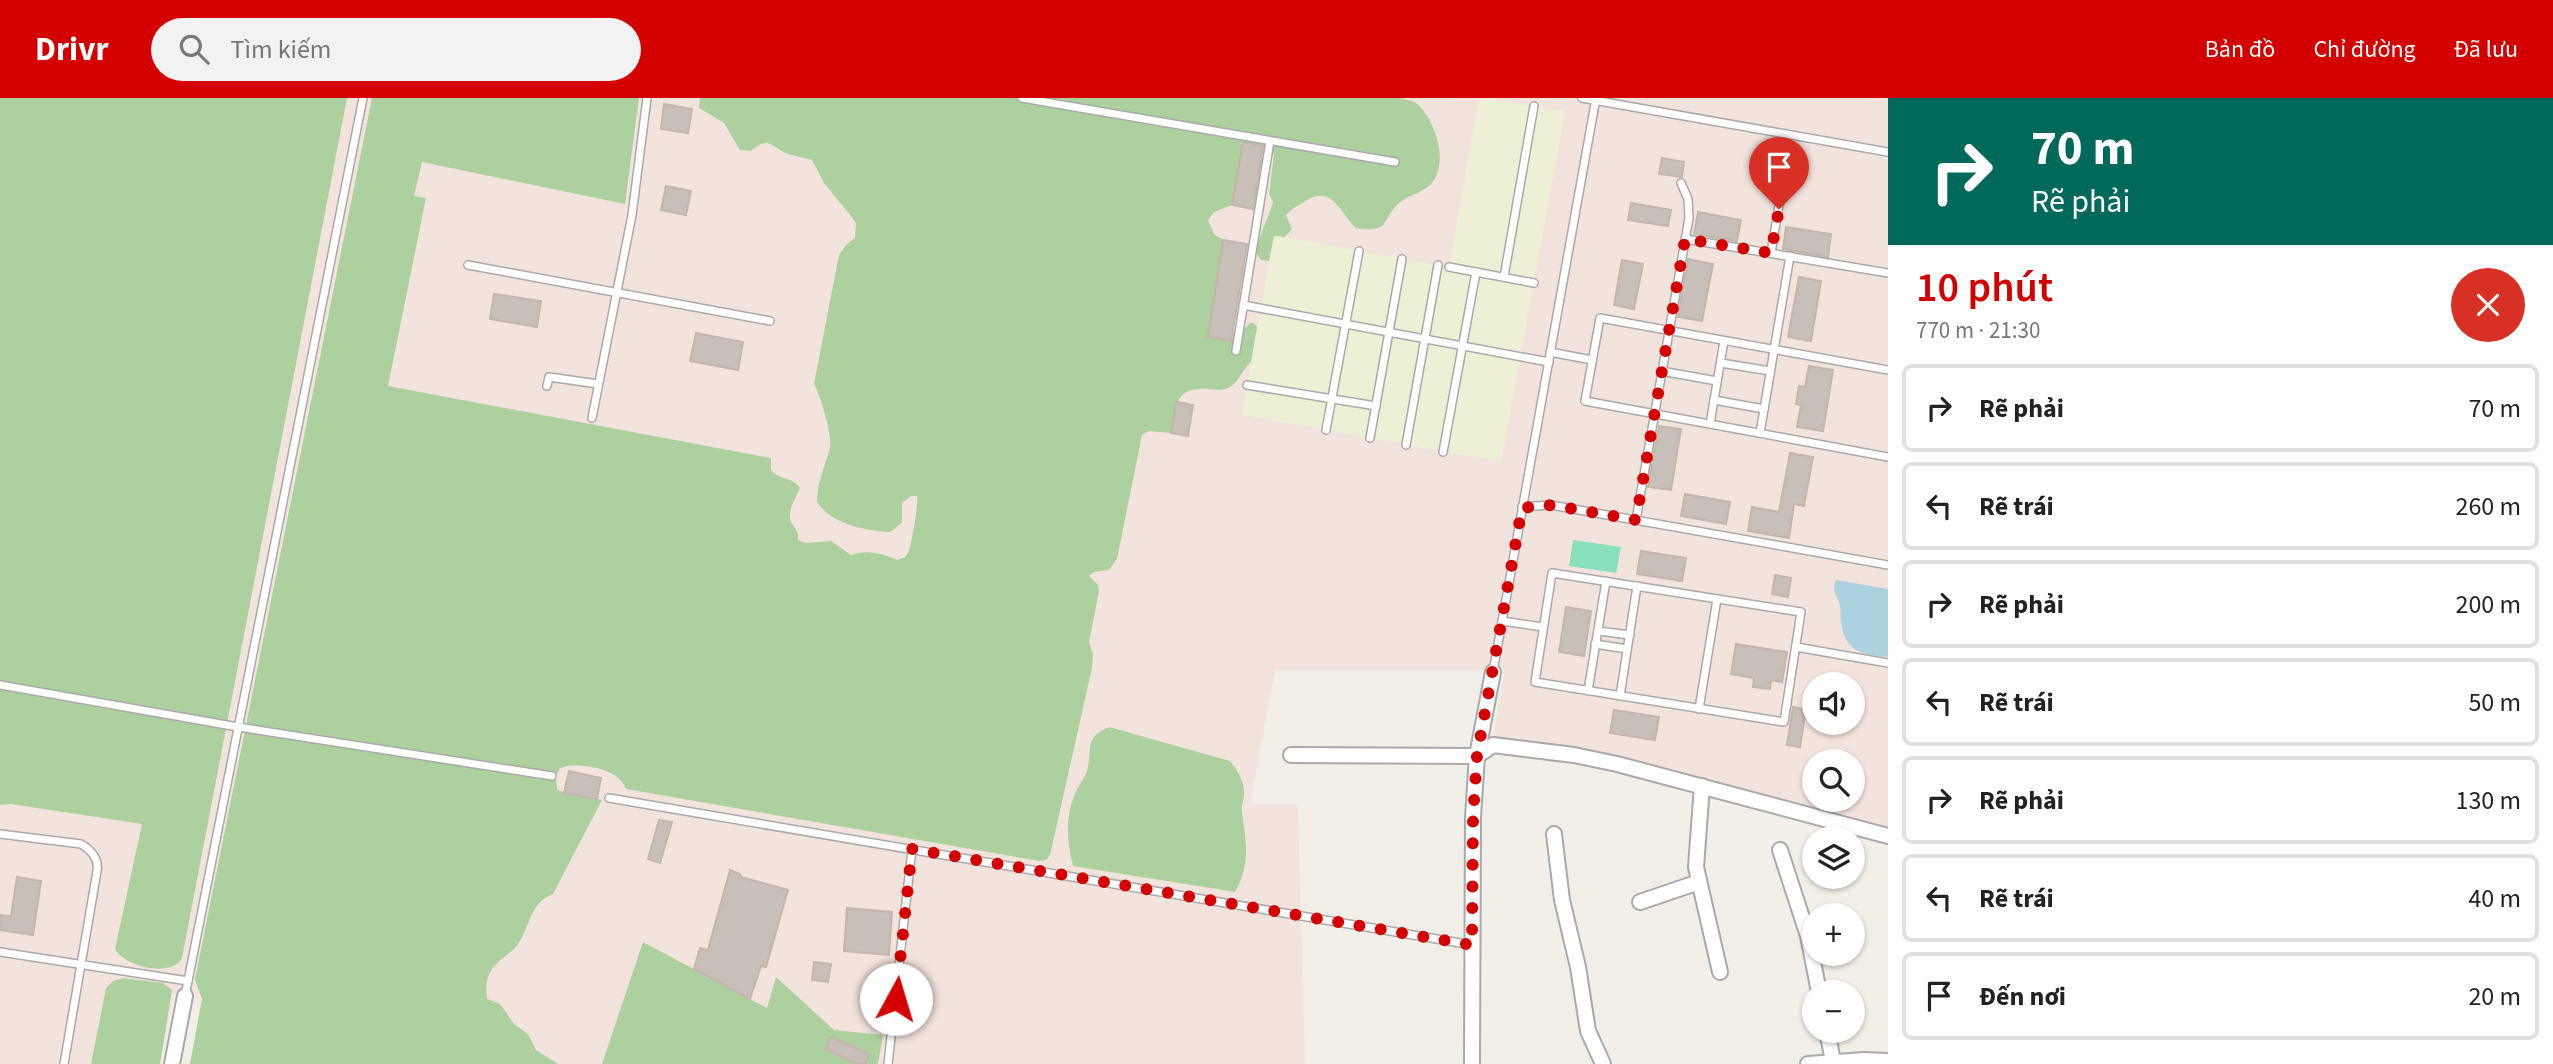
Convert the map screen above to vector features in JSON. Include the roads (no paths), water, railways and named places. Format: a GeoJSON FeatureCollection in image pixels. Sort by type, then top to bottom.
{"type":"FeatureCollection","features":[{"type":"Feature","properties":{"kind":"street"},"geometry":{"type":"LineString","coordinates":[[1472,1064],[1473,817],[1477,756],[1493,672]]}},
{"type":"Feature","properties":{"kind":"street"},"geometry":{"type":"LineString","coordinates":[[1291,755],[1477,756],[1493,745],[1574,755],[1888,836]]}},
{"type":"Feature","properties":{"kind":"street"},"geometry":{"type":"LineString","coordinates":[[1702,786],[1696,867],[1720,972]]}},
{"type":"Feature","properties":{"kind":"street"},"geometry":{"type":"LineString","coordinates":[[1554,834],[1562,900],[1578,967],[1584,1015],[1603,1064]]}},
{"type":"Feature","properties":{"kind":"street"},"geometry":{"type":"LineString","coordinates":[[1780,850],[1808,936],[1817,980]]}},
{"type":"Feature","properties":{"kind":"street"},"geometry":{"type":"LineString","coordinates":[[1640,902],[1699,882]]}},
{"type":"Feature","properties":{"kind":"street"},"geometry":{"type":"LineString","coordinates":[[172,1064],[187,988]]}},
{"type":"Feature","properties":{"kind":"street"},"geometry":{"type":"LineString","coordinates":[[1829,1043],[1833,1061]]}},
{"type":"Feature","properties":{"kind":"street"},"geometry":{"type":"LineString","coordinates":[[1808,1064],[1888,1061]]}},
{"type":"Feature","properties":{"kind":"lane"},"geometry":{"type":"LineString","coordinates":[[0,951],[81,964],[187,988],[363,98]]}},
{"type":"Feature","properties":{"kind":"lane"},"geometry":{"type":"LineString","coordinates":[[592,418],[632,215],[647,98]]}},
{"type":"Feature","properties":{"kind":"lane"},"geometry":{"type":"LineString","coordinates":[[1022,98],[1395,162]]}},
{"type":"Feature","properties":{"kind":"lane"},"geometry":{"type":"LineString","coordinates":[[1581,98],[1888,152]]}},
{"type":"Feature","properties":{"kind":"lane"},"geometry":{"type":"LineString","coordinates":[[1493,672],[1595,99]]}},
{"type":"Feature","properties":{"kind":"lane"},"geometry":{"type":"LineString","coordinates":[[1504,277],[1534,106]]}},
{"type":"Feature","properties":{"kind":"lane"},"geometry":{"type":"LineString","coordinates":[[1236,351],[1270,141]]}},
{"type":"Feature","properties":{"kind":"lane"},"geometry":{"type":"LineString","coordinates":[[1771,253],[1786,164]]}},
{"type":"Feature","properties":{"kind":"lane"},"geometry":{"type":"LineString","coordinates":[[1636,520],[1690,209],[1681,183]]}},
{"type":"Feature","properties":{"kind":"lane"},"geometry":{"type":"LineString","coordinates":[[1685,239],[1888,273]]}},
{"type":"Feature","properties":{"kind":"lane"},"geometry":{"type":"LineString","coordinates":[[1326,430],[1359,251]]}},
{"type":"Feature","properties":{"kind":"lane"},"geometry":{"type":"LineString","coordinates":[[1760,433],[1790,256]]}},
{"type":"Feature","properties":{"kind":"lane"},"geometry":{"type":"LineString","coordinates":[[1370,438],[1402,258]]}},
{"type":"Feature","properties":{"kind":"lane"},"geometry":{"type":"LineString","coordinates":[[468,265],[770,321]]}},
{"type":"Feature","properties":{"kind":"lane"},"geometry":{"type":"LineString","coordinates":[[1406,445],[1438,265]]}},
{"type":"Feature","properties":{"kind":"lane"},"geometry":{"type":"LineString","coordinates":[[1449,267],[1534,283]]}},
{"type":"Feature","properties":{"kind":"lane"},"geometry":{"type":"LineString","coordinates":[[1443,452],[1476,272]]}},
{"type":"Feature","properties":{"kind":"lane"},"geometry":{"type":"LineString","coordinates":[[1243,305],[1549,362]]}},
{"type":"Feature","properties":{"kind":"lane"},"geometry":{"type":"LineString","coordinates":[[1888,370],[1600,318],[1585,401],[1888,457]]}},
{"type":"Feature","properties":{"kind":"lane"},"geometry":{"type":"LineString","coordinates":[[1710,424],[1724,341]]}},
{"type":"Feature","properties":{"kind":"lane"},"geometry":{"type":"LineString","coordinates":[[1550,352],[1592,360]]}},
{"type":"Feature","properties":{"kind":"lane"},"geometry":{"type":"LineString","coordinates":[[1721,363],[1770,372]]}},
{"type":"Feature","properties":{"kind":"lane"},"geometry":{"type":"LineString","coordinates":[[1661,371],[1717,381]]}},
{"type":"Feature","properties":{"kind":"lane"},"geometry":{"type":"LineString","coordinates":[[547,386],[549,377],[598,384]]}},
{"type":"Feature","properties":{"kind":"lane"},"geometry":{"type":"LineString","coordinates":[[1247,385],[1376,406]]}},
{"type":"Feature","properties":{"kind":"lane"},"geometry":{"type":"LineString","coordinates":[[1714,400],[1764,409]]}},
{"type":"Feature","properties":{"kind":"lane"},"geometry":{"type":"LineString","coordinates":[[1522,508],[1551,505],[1888,565]]}},
{"type":"Feature","properties":{"kind":"lane"},"geometry":{"type":"LineString","coordinates":[[1552,573],[1606,581],[1801,612],[1784,722],[1535,682],[1552,573]]}},
{"type":"Feature","properties":{"kind":"lane"},"geometry":{"type":"LineString","coordinates":[[1588,691],[1606,581]]}},
{"type":"Feature","properties":{"kind":"lane"},"geometry":{"type":"LineString","coordinates":[[1620,696],[1637,586]]}},
{"type":"Feature","properties":{"kind":"lane"},"geometry":{"type":"LineString","coordinates":[[1699,709],[1717,599]]}},
{"type":"Feature","properties":{"kind":"lane"},"geometry":{"type":"LineString","coordinates":[[1502,621],[1543,627]]}},
{"type":"Feature","properties":{"kind":"lane"},"geometry":{"type":"LineString","coordinates":[[1598,631],[1630,635]]}},
{"type":"Feature","properties":{"kind":"lane"},"geometry":{"type":"LineString","coordinates":[[1595,644],[1628,649]]}},
{"type":"Feature","properties":{"kind":"lane"},"geometry":{"type":"LineString","coordinates":[[1796,647],[1888,663]]}},
{"type":"Feature","properties":{"kind":"lane"},"geometry":{"type":"LineString","coordinates":[[0,685],[238,727],[552,776]]}},
{"type":"Feature","properties":{"kind":"lane"},"geometry":{"type":"LineString","coordinates":[[610,798],[1472,945]]}},
{"type":"Feature","properties":{"kind":"lane"},"geometry":{"type":"LineString","coordinates":[[0,834],[81,844],[94,856],[97,871],[64,1064]]}},
{"type":"Feature","properties":{"kind":"lane"},"geometry":{"type":"LineString","coordinates":[[888,1064],[912,849]]}},
{"type":"Feature","properties":{"kind":"water"},"geometry":{"type":"Polygon","coordinates":[[[1836,580],[1888,589],[1888,657],[1863,653],[1846,640],[1835,590],[1836,580]]]}}]}
